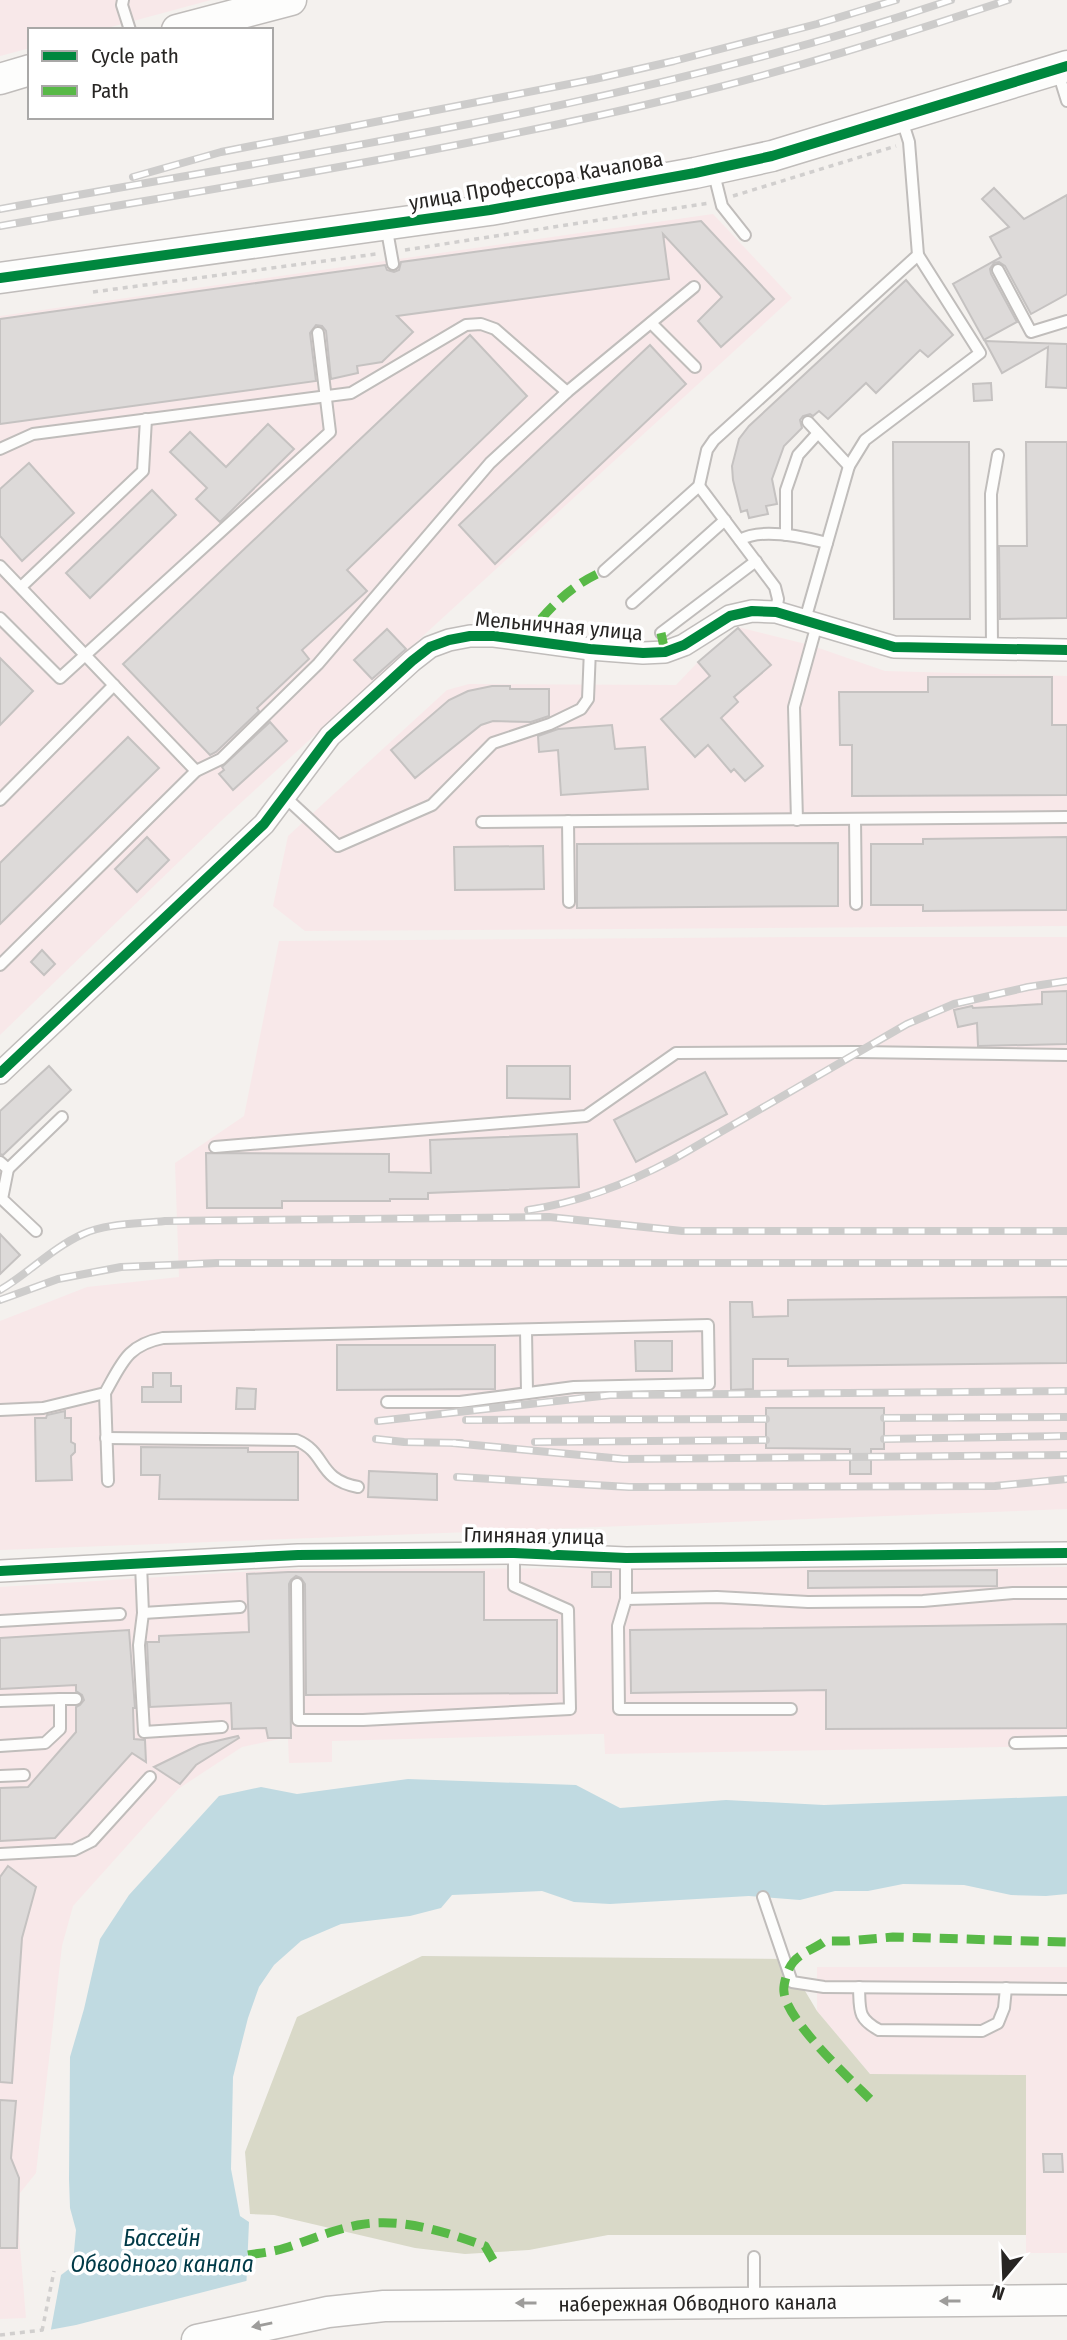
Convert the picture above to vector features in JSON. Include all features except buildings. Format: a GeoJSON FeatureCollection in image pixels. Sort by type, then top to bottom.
{"type":"FeatureCollection","features":[{"type":"Feature","properties":{"kind":"street"},"geometry":{"type":"LineString","coordinates":[[182,28],[223,13],[291,0]]}},
{"type":"Feature","properties":{"kind":"street","name":"улица Профессора Качалова"},"geometry":{"type":"LineString","coordinates":[[0,278],[490,210],[713,169],[772,156],[1062,68]]}},
{"type":"Feature","properties":{"kind":"street"},"geometry":{"type":"LineString","coordinates":[[0,79],[28,71]]}},
{"type":"Feature","properties":{"kind":"street","name":"Мельничная улица"},"geometry":{"type":"LineString","coordinates":[[0,1073],[264,824],[330,736],[412,661],[430,648],[449,640],[470,636],[494,636],[590,649],[664,652],[684,646],[730,615],[752,611],[776,612],[894,647],[1067,650]]}},
{"type":"Feature","properties":{"kind":"street","name":"Глиняная улица"},"geometry":{"type":"LineString","coordinates":[[0,1571],[298,1555],[513,1553],[626,1558],[1067,1553]]}},
{"type":"Feature","properties":{"kind":"street","name":"набережная Обводного канала"},"geometry":{"type":"LineString","coordinates":[[197,2340],[328,2312],[384,2306],[1067,2300]]}},
{"type":"Feature","properties":{"kind":"lane"},"geometry":{"type":"LineString","coordinates":[[123,0],[129,28]]}},
{"type":"Feature","properties":{"kind":"lane"},"geometry":{"type":"LineString","coordinates":[[1062,68],[1067,101]]}},
{"type":"Feature","properties":{"kind":"lane"},"geometry":{"type":"LineString","coordinates":[[797,820],[794,707],[827,543],[849,467],[865,440],[980,354],[918,256],[909,142],[901,118]]}},
{"type":"Feature","properties":{"kind":"lane"},"geometry":{"type":"LineString","coordinates":[[713,169],[723,206],[745,235]]}},
{"type":"Feature","properties":{"kind":"lane"},"geometry":{"type":"LineString","coordinates":[[386,225],[393,264]]}},
{"type":"Feature","properties":{"kind":"lane"},"geometry":{"type":"LineString","coordinates":[[604,571],[699,486],[707,450],[714,440],[918,256]]}},
{"type":"Feature","properties":{"kind":"lane"},"geometry":{"type":"LineString","coordinates":[[998,270],[1031,332],[1067,321]]}},
{"type":"Feature","properties":{"kind":"lane"},"geometry":{"type":"LineString","coordinates":[[0,965],[196,771],[221,759],[318,664],[490,463],[567,392],[694,287]]}},
{"type":"Feature","properties":{"kind":"lane"},"geometry":{"type":"LineString","coordinates":[[651,323],[695,367]]}},
{"type":"Feature","properties":{"kind":"lane"},"geometry":{"type":"LineString","coordinates":[[0,449],[33,434],[351,393],[466,326],[481,324],[495,329],[567,392]]}},
{"type":"Feature","properties":{"kind":"lane"},"geometry":{"type":"LineString","coordinates":[[0,618],[60,678],[330,432],[318,333]]}},
{"type":"Feature","properties":{"kind":"lane"},"geometry":{"type":"LineString","coordinates":[[775,385],[783,394]]}},
{"type":"Feature","properties":{"kind":"lane"},"geometry":{"type":"LineString","coordinates":[[20,587],[143,471],[146,419]]}},
{"type":"Feature","properties":{"kind":"lane"},"geometry":{"type":"LineString","coordinates":[[808,422],[849,467]]}},
{"type":"Feature","properties":{"kind":"lane"},"geometry":{"type":"LineString","coordinates":[[786,535],[786,490],[798,455],[818,433]]}},
{"type":"Feature","properties":{"kind":"lane"},"geometry":{"type":"LineString","coordinates":[[992,649],[991,494],[998,455]]}},
{"type":"Feature","properties":{"kind":"lane"},"geometry":{"type":"LineString","coordinates":[[699,486],[775,587],[778,599],[776,612]]}},
{"type":"Feature","properties":{"kind":"lane"},"geometry":{"type":"LineString","coordinates":[[632,603],[724,520]]}},
{"type":"Feature","properties":{"kind":"lane"},"geometry":{"type":"LineString","coordinates":[[740,540],[752,535],[796,535],[827,543]]}},
{"type":"Feature","properties":{"kind":"lane"},"geometry":{"type":"LineString","coordinates":[[661,633],[756,561]]}},
{"type":"Feature","properties":{"kind":"lane"},"geometry":{"type":"LineString","coordinates":[[0,566],[196,771]]}},
{"type":"Feature","properties":{"kind":"lane"},"geometry":{"type":"LineString","coordinates":[[285,797],[338,846],[432,805],[493,743],[550,724],[581,709],[588,699],[590,649]]}},
{"type":"Feature","properties":{"kind":"lane"},"geometry":{"type":"LineString","coordinates":[[0,800],[114,685]]}},
{"type":"Feature","properties":{"kind":"lane"},"geometry":{"type":"LineString","coordinates":[[482,822],[1067,817]]}},
{"type":"Feature","properties":{"kind":"lane"},"geometry":{"type":"LineString","coordinates":[[855,819],[856,904]]}},
{"type":"Feature","properties":{"kind":"lane"},"geometry":{"type":"LineString","coordinates":[[568,821],[569,902]]}},
{"type":"Feature","properties":{"kind":"lane"},"geometry":{"type":"LineString","coordinates":[[215,1147],[586,1116],[676,1053],[1067,1055]]}},
{"type":"Feature","properties":{"kind":"lane"},"geometry":{"type":"LineString","coordinates":[[36,1231],[2,1199],[4,1166],[62,1117]]}},
{"type":"Feature","properties":{"kind":"lane"},"geometry":{"type":"LineString","coordinates":[[108,1481],[106,1393],[130,1351],[145,1341],[163,1338],[708,1325],[709,1384],[574,1387],[460,1402],[387,1402]]}},
{"type":"Feature","properties":{"kind":"lane"},"geometry":{"type":"LineString","coordinates":[[526,1329],[527,1393]]}},
{"type":"Feature","properties":{"kind":"lane"},"geometry":{"type":"LineString","coordinates":[[0,1410],[43,1408],[106,1393]]}},
{"type":"Feature","properties":{"kind":"lane"},"geometry":{"type":"LineString","coordinates":[[106,1438],[296,1440],[308,1445],[330,1476],[343,1484],[358,1487]]}},
{"type":"Feature","properties":{"kind":"lane"},"geometry":{"type":"LineString","coordinates":[[297,1584],[298,1720],[363,1720],[570,1709],[568,1610],[514,1586],[513,1553]]}},
{"type":"Feature","properties":{"kind":"lane"},"geometry":{"type":"LineString","coordinates":[[626,1558],[626,1599],[618,1626],[619,1709],[791,1709]]}},
{"type":"Feature","properties":{"kind":"lane"},"geometry":{"type":"LineString","coordinates":[[141,1564],[144,1613],[139,1644],[144,1732],[222,1727]]}},
{"type":"Feature","properties":{"kind":"lane"},"geometry":{"type":"LineString","coordinates":[[626,1599],[717,1597],[808,1602],[923,1601],[1013,1593],[1067,1593]]}},
{"type":"Feature","properties":{"kind":"lane"},"geometry":{"type":"LineString","coordinates":[[144,1613],[240,1607]]}},
{"type":"Feature","properties":{"kind":"lane"},"geometry":{"type":"LineString","coordinates":[[0,1621],[120,1614]]}},
{"type":"Feature","properties":{"kind":"lane"},"geometry":{"type":"LineString","coordinates":[[0,1746],[45,1743],[60,1729],[60,1699]]}},
{"type":"Feature","properties":{"kind":"lane"},"geometry":{"type":"LineString","coordinates":[[0,1702],[76,1699]]}},
{"type":"Feature","properties":{"kind":"lane"},"geometry":{"type":"LineString","coordinates":[[1015,1743],[1067,1742]]}},
{"type":"Feature","properties":{"kind":"lane"},"geometry":{"type":"LineString","coordinates":[[0,1776],[24,1775]]}},
{"type":"Feature","properties":{"kind":"lane"},"geometry":{"type":"LineString","coordinates":[[0,1854],[74,1850],[92,1841],[150,1777]]}},
{"type":"Feature","properties":{"kind":"lane"},"geometry":{"type":"LineString","coordinates":[[763,1897],[792,1982],[824,1987],[1067,1989]]}},
{"type":"Feature","properties":{"kind":"lane"},"geometry":{"type":"LineString","coordinates":[[859,1987],[860,2012],[866,2023],[879,2030],[943,2031],[982,2031],[998,2023],[1004,2008],[1006,1988]]}},
{"type":"Feature","properties":{"kind":"lane"},"geometry":{"type":"LineString","coordinates":[[754,2257],[754,2302]]}},
{"type":"Feature","properties":{"kind":"path"},"geometry":{"type":"LineString","coordinates":[[0,2335],[43,2331],[54,2271]]}},
{"type":"Feature","properties":{"kind":"shaded area"},"geometry":{"type":"Polygon","coordinates":[[[0,0],[211,0],[107,28],[28,28],[28,49],[0,56],[0,0]]]}},
{"type":"Feature","properties":{"kind":"shaded area"},"geometry":{"type":"Polygon","coordinates":[[[713,214],[792,298],[221,821],[0,1035],[0,316],[713,214]]]}},
{"type":"Feature","properties":{"kind":"shaded area"},"geometry":{"type":"Polygon","coordinates":[[[738,627],[810,645],[885,671],[1067,676],[1067,926],[305,931],[273,906],[288,836],[447,690],[469,684],[676,685],[738,627]]]}},
{"type":"Feature","properties":{"kind":"shaded area"},"geometry":{"type":"Polygon","coordinates":[[[1067,937],[1067,1509],[0,1550],[0,1321],[87,1287],[179,1277],[175,1163],[244,1116],[279,941],[1067,937]]]}},
{"type":"Feature","properties":{"kind":"shaded area"},"geometry":{"type":"Polygon","coordinates":[[[1067,1567],[1067,1746],[605,1754],[604,1734],[593,1734],[332,1741],[332,1762],[289,1763],[288,1739],[279,1739],[242,1747],[178,1789],[73,1906],[62,1946],[36,2173],[20,2193],[19,2234],[26,2318],[0,2319],[0,1587],[288,1569],[1067,1567]]]}},
{"type":"Feature","properties":{"kind":"shaded area"},"geometry":{"type":"Polygon","coordinates":[[[817,1967],[1067,1967],[1067,2253],[1026,2253],[1026,2075],[870,2074],[817,2011],[817,1967]]]}},
{"type":"Feature","properties":{"kind":"green space"},"geometry":{"type":"Polygon","coordinates":[[[422,1956],[786,1959],[817,2011],[870,2074],[1026,2075],[1026,2235],[608,2235],[529,2250],[465,2254],[415,2248],[274,2215],[250,2214],[245,2152],[297,2017],[422,1956]]]}},
{"type":"Feature","properties":{"kind":"water","name":"Бассейн Обводного канала"},"geometry":{"type":"Polygon","coordinates":[[[408,1779],[576,1785],[620,1808],[726,1800],[824,1805],[1067,1796],[1067,1894],[1011,1895],[964,1885],[903,1884],[868,1891],[835,1891],[800,1900],[749,1896],[610,1904],[574,1902],[542,1891],[452,1895],[441,1908],[410,1916],[341,1924],[301,1941],[274,1965],[259,1987],[233,2077],[231,2169],[240,2216],[249,2222],[244,2340],[49,2340],[61,2275],[73,2262],[76,2230],[70,2208],[70,2057],[100,1939],[129,1895],[219,1796],[261,1787],[297,1794],[408,1779]]]}},
{"type":"Feature","properties":{"kind":"pier"},"geometry":{"type":"Polygon","coordinates":[[[250,2280],[248,2340],[46,2340],[49,2330],[250,2280]]]}},
{"type":"Feature","properties":{"kind":"railway"},"geometry":{"type":"LineString","coordinates":[[133,177],[221,152],[674,61],[817,24],[896,0]]}},
{"type":"Feature","properties":{"kind":"railway"},"geometry":{"type":"LineString","coordinates":[[0,209],[360,145],[599,97],[835,36],[951,0]]}},
{"type":"Feature","properties":{"kind":"railway"},"geometry":{"type":"LineString","coordinates":[[0,226],[341,167],[595,116],[721,87],[804,64],[1008,0]]}},
{"type":"Feature","properties":{"kind":"railway"},"geometry":{"type":"LineString","coordinates":[[528,1210],[585,1197],[656,1168],[907,1024],[954,1004],[1067,981]]}},
{"type":"Feature","properties":{"kind":"railway"},"geometry":{"type":"LineString","coordinates":[[0,1290],[61,1246],[92,1230],[165,1221],[549,1217],[682,1231],[1067,1231]]}},
{"type":"Feature","properties":{"kind":"railway"},"geometry":{"type":"LineString","coordinates":[[0,1300],[58,1279],[121,1267],[217,1263],[1067,1263]]}},
{"type":"Feature","properties":{"kind":"railway"},"geometry":{"type":"LineString","coordinates":[[378,1421],[610,1395],[1067,1391]]}},
{"type":"Feature","properties":{"kind":"railway"},"geometry":{"type":"LineString","coordinates":[[884,1418],[1067,1417]]}},
{"type":"Feature","properties":{"kind":"railway"},"geometry":{"type":"LineString","coordinates":[[466,1420],[766,1419]]}},
{"type":"Feature","properties":{"kind":"railway"},"geometry":{"type":"LineString","coordinates":[[884,1439],[1067,1436]]}},
{"type":"Feature","properties":{"kind":"railway"},"geometry":{"type":"LineString","coordinates":[[376,1439],[461,1443]]}},
{"type":"Feature","properties":{"kind":"railway"},"geometry":{"type":"LineString","coordinates":[[535,1442],[766,1440]]}},
{"type":"Feature","properties":{"kind":"railway"},"geometry":{"type":"LineString","coordinates":[[453,1443],[623,1459],[1067,1455]]}},
{"type":"Feature","properties":{"kind":"railway"},"geometry":{"type":"LineString","coordinates":[[457,1477],[629,1487],[995,1486],[1067,1479]]}},
{"type":"Feature","properties":{"kind":"marked path"},"geometry":{"type":"LineString","coordinates":[[524,640],[560,600],[580,584],[604,571]]}},
{"type":"Feature","properties":{"kind":"marked path"},"geometry":{"type":"LineString","coordinates":[[661,633],[665,652]]}},
{"type":"Feature","properties":{"kind":"marked path"},"geometry":{"type":"LineString","coordinates":[[870,2099],[820,2048],[787,2004],[784,1990],[786,1979],[791,1965],[799,1956],[825,1941],[893,1937],[1067,1942]]}},
{"type":"Feature","properties":{"kind":"marked path"},"geometry":{"type":"LineString","coordinates":[[248,2255],[280,2249],[348,2227],[390,2223],[439,2231],[485,2246],[496,2265]]}},
{"type":"Feature","properties":{"kind":"cycle path"},"geometry":{"type":"LineString","coordinates":[[0,278],[490,210],[695,173],[772,156],[1067,66]]}},
{"type":"Feature","properties":{"kind":"cycle path"},"geometry":{"type":"LineString","coordinates":[[0,1073],[264,824],[330,736],[430,647],[470,636],[494,636],[590,649],[665,652],[684,645],[730,616],[752,611],[776,612],[894,647],[1067,650]]}},
{"type":"Feature","properties":{"kind":"cycle path"},"geometry":{"type":"LineString","coordinates":[[0,1571],[298,1555],[514,1553],[626,1558],[1067,1553]]}}]}
